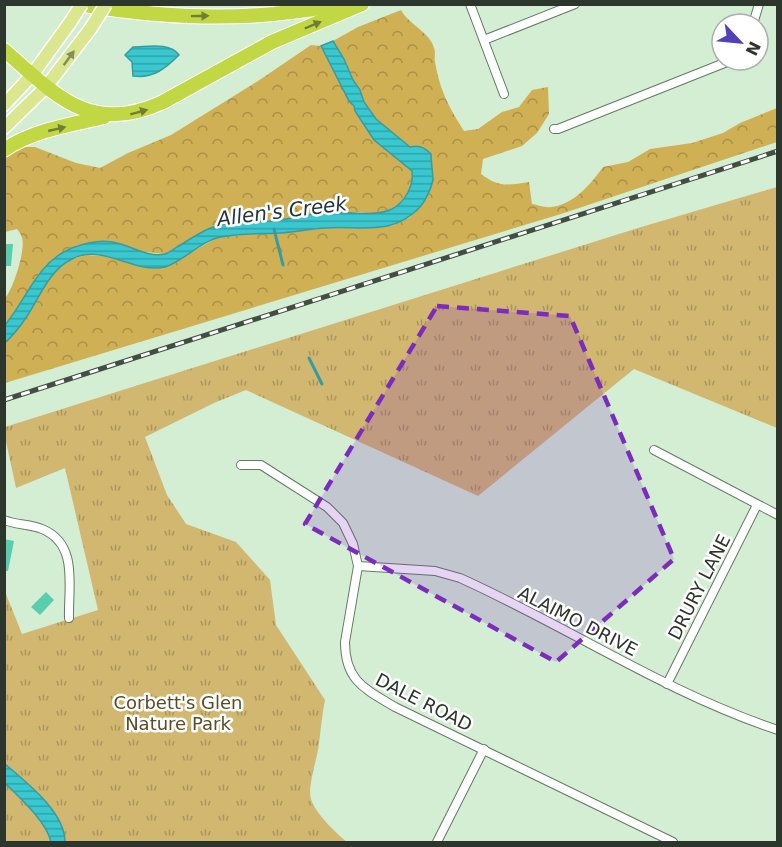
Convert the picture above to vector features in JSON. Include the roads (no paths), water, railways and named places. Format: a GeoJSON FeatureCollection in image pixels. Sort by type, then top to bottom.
{"type":"FeatureCollection","features":[{"type":"Feature","properties":{"kind":"highway"},"geometry":{"type":"LineString","coordinates":[[81,4],[115,11],[186,16],[272,14],[348,4]]}},
{"type":"Feature","properties":{"kind":"highway"},"geometry":{"type":"LineString","coordinates":[[4,150],[16,142],[42,132],[113,115],[144,111],[272,42],[362,4]]}},
{"type":"Feature","properties":{"kind":"highway"},"geometry":{"type":"LineString","coordinates":[[4,51],[46,87],[75,107],[113,115]]}},
{"type":"Feature","properties":{"kind":"main road"},"geometry":{"type":"LineString","coordinates":[[4,105],[32,75],[81,4]]}},
{"type":"Feature","properties":{"kind":"main road"},"geometry":{"type":"LineString","coordinates":[[4,128],[46,87],[91,28],[106,4]]}},
{"type":"Feature","properties":{"kind":"street"},"geometry":{"type":"LineString","coordinates":[[470,4],[504,94]]}},
{"type":"Feature","properties":{"kind":"street"},"geometry":{"type":"LineString","coordinates":[[484,40],[575,4]]}},
{"type":"Feature","properties":{"kind":"street"},"geometry":{"type":"LineString","coordinates":[[554,129],[710,69]]}},
{"type":"Feature","properties":{"kind":"street"},"geometry":{"type":"LineString","coordinates":[[654,450],[777,514]]}},
{"type":"Feature","properties":{"kind":"street","name":"DALE ROAD"},"geometry":{"type":"LineString","coordinates":[[241,465],[261,465],[327,507],[337,515],[349,532],[358,566],[345,642],[346,661],[354,679],[364,688],[395,707],[672,843]]}},
{"type":"Feature","properties":{"kind":"street","name":"DRURY LANE"},"geometry":{"type":"LineString","coordinates":[[667,684],[757,505]]}},
{"type":"Feature","properties":{"kind":"street"},"geometry":{"type":"LineString","coordinates":[[4,520],[42,529],[54,537],[61,546],[68,557],[71,571],[69,618]]}},
{"type":"Feature","properties":{"kind":"street","name":"ALAIMO DRIVE"},"geometry":{"type":"LineString","coordinates":[[358,566],[435,571],[460,578],[667,684],[746,720],[777,730]]}},
{"type":"Feature","properties":{"kind":"street"},"geometry":{"type":"LineString","coordinates":[[437,843],[484,749]]}},
{"type":"Feature","properties":{"kind":"water"},"geometry":{"type":"Polygon","coordinates":[[[333,41],[360,90],[364,102],[376,119],[410,147],[421,147],[431,154],[433,180],[428,195],[419,208],[397,223],[375,228],[338,227],[221,237],[206,242],[165,267],[153,268],[107,256],[84,255],[63,264],[56,271],[23,322],[5,343],[5,325],[41,272],[60,254],[77,246],[106,241],[159,255],[170,252],[215,226],[249,220],[277,220],[329,212],[385,212],[401,202],[410,188],[412,171],[374,140],[355,111],[321,46],[333,41]]]}},
{"type":"Feature","properties":{"kind":"water"},"geometry":{"type":"Polygon","coordinates":[[[133,47],[170,48],[179,55],[159,72],[147,76],[133,76],[132,62],[125,55],[133,47]]]}},
{"type":"Feature","properties":{"kind":"water"},"geometry":{"type":"Polygon","coordinates":[[[5,764],[34,789],[52,809],[59,820],[65,842],[51,842],[39,818],[5,783],[5,764]]]}},
{"type":"Feature","properties":{"kind":"waterway","name":"Allen's Creek"},"geometry":{"type":"LineString","coordinates":[[274,229],[283,265]]}},
{"type":"Feature","properties":{"kind":"waterway"},"geometry":{"type":"LineString","coordinates":[[309,358],[322,384]]}},
{"type":"Feature","properties":{"kind":"railway"},"geometry":{"type":"LineString","coordinates":[[4,400],[778,151]]}},
{"type":"Feature","properties":{"kind":"park label","name":"Corbett's Glen Nature Park"},"geometry":{"type":"Point","coordinates":[178,712]}}]}
